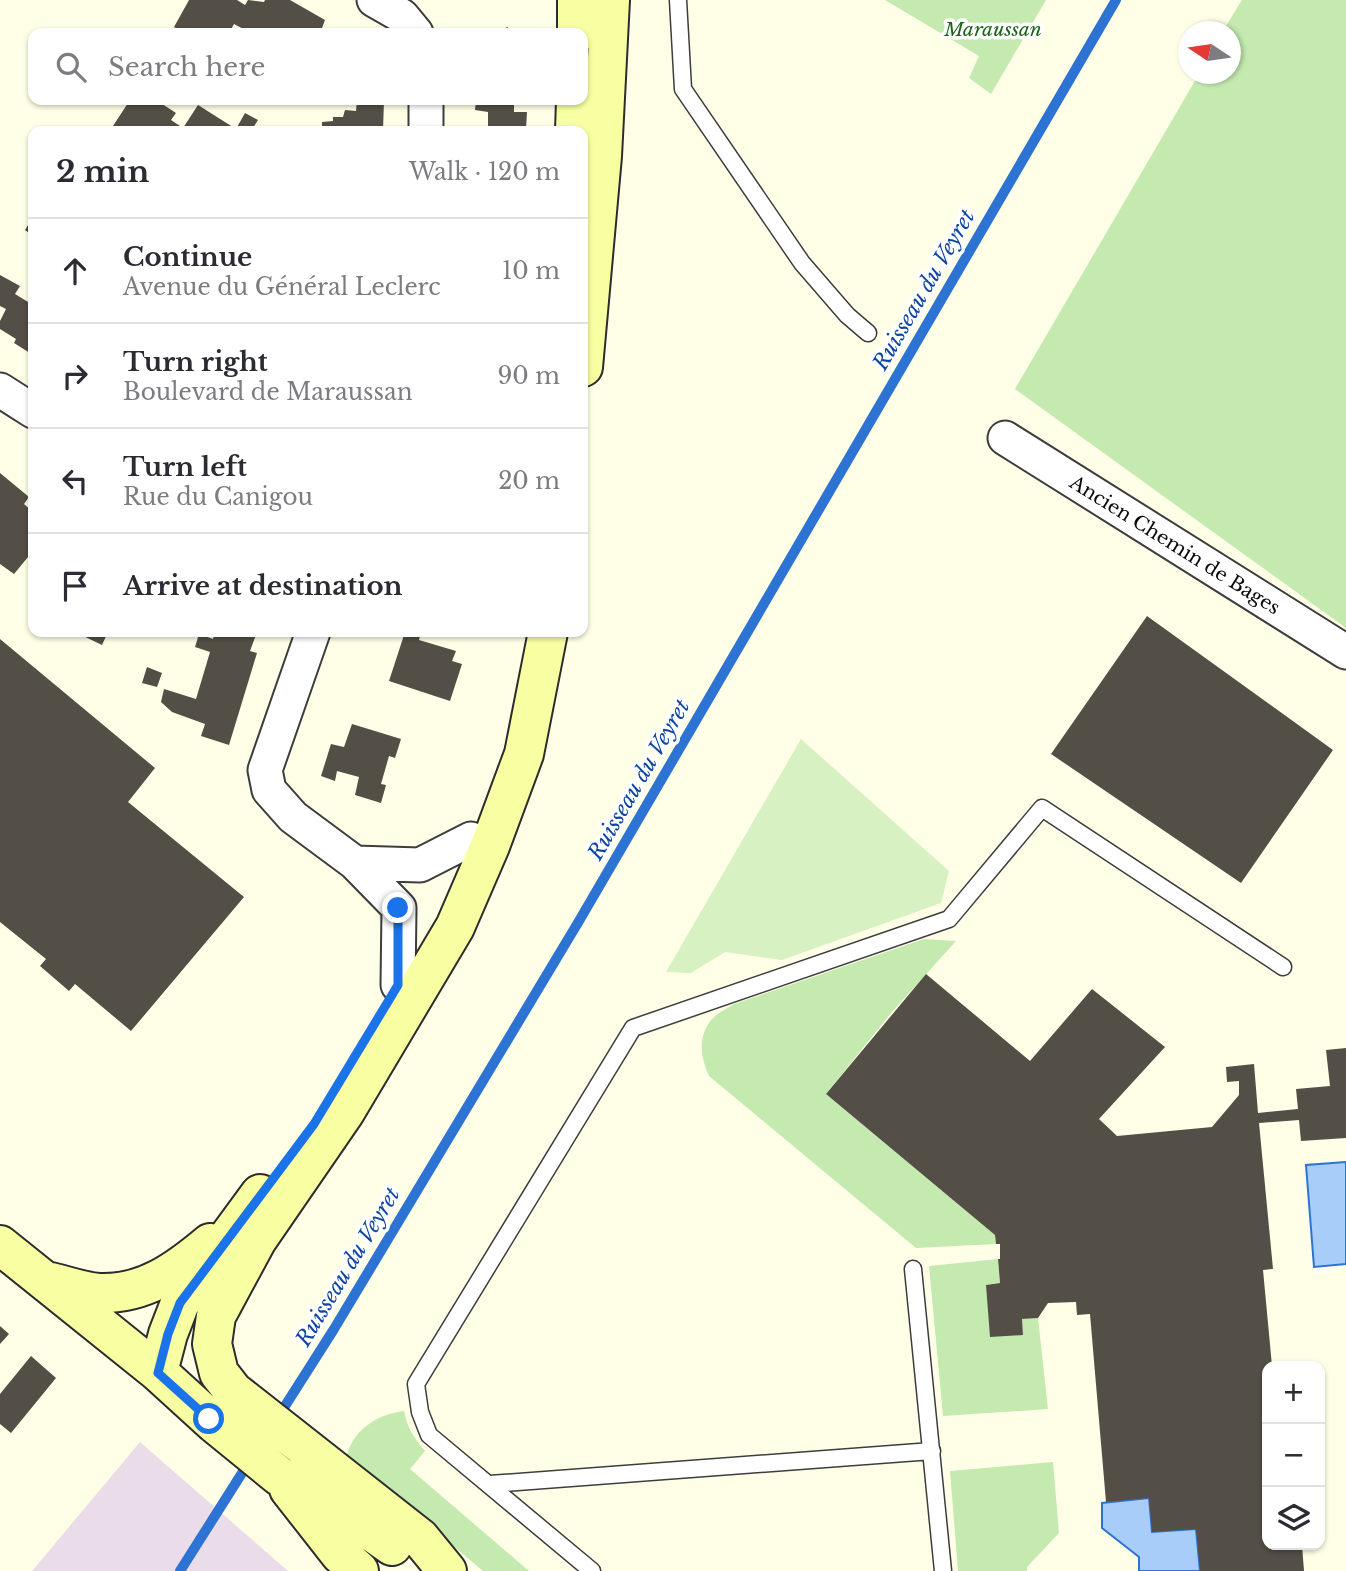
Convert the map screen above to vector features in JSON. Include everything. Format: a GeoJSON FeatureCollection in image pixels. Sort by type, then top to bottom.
{"type":"FeatureCollection","features":[{"type":"Feature","properties":{"kind":"main road"},"geometry":{"type":"LineString","coordinates":[[577,0],[577,28]]}},
{"type":"Feature","properties":{"kind":"main road"},"geometry":{"type":"LineString","coordinates":[[588,311],[602,156],[610,0]]}},
{"type":"Feature","properties":{"kind":"main road"},"geometry":{"type":"LineString","coordinates":[[575,126],[576,105]]}},
{"type":"Feature","properties":{"kind":"main road"},"geometry":{"type":"LineString","coordinates":[[158,1373],[168,1334],[180,1303],[314,1124],[438,918],[505,749],[527,637]]}},
{"type":"Feature","properties":{"kind":"main road"},"geometry":{"type":"LineString","coordinates":[[447,1571],[420,1538],[233,1391],[219,1373],[212,1344],[216,1317],[257,1240],[345,1112],[455,927],[490,846],[524,754],[547,637]]}},
{"type":"Feature","properties":{"kind":"main road"},"geometry":{"type":"LineString","coordinates":[[44,1280],[98,1293],[140,1289],[182,1266],[246,1212]]}},
{"type":"Feature","properties":{"kind":"main road"},"geometry":{"type":"LineString","coordinates":[[0,1245],[158,1373],[279,1476],[338,1507],[429,1571]]}},
{"type":"Feature","properties":{"kind":"main road"},"geometry":{"type":"LineString","coordinates":[[279,1476],[350,1565]]}},
{"type":"Feature","properties":{"kind":"street"},"geometry":{"type":"LineString","coordinates":[[374,0],[402,16],[412,28]]}},
{"type":"Feature","properties":{"kind":"street"},"geometry":{"type":"LineString","coordinates":[[426,105],[426,126]]}},
{"type":"Feature","properties":{"kind":"street"},"geometry":{"type":"LineString","coordinates":[[0,390],[28,408]]}},
{"type":"Feature","properties":{"kind":"street","name":"Ancien Chemin de Bages"},"geometry":{"type":"LineString","coordinates":[[1005,438],[1346,652]]}},
{"type":"Feature","properties":{"kind":"street"},"geometry":{"type":"LineString","coordinates":[[311,637],[265,770],[270,790],[293,817],[355,863],[398,908],[398,985]]}},
{"type":"Feature","properties":{"kind":"street"},"geometry":{"type":"LineString","coordinates":[[355,863],[419,865],[471,839]]}},
{"type":"Feature","properties":{"kind":"lane"},"geometry":{"type":"LineString","coordinates":[[678,0],[683,89],[802,263],[847,315],[867,333]]}},
{"type":"Feature","properties":{"kind":"lane"},"geometry":{"type":"LineString","coordinates":[[592,1571],[429,1434],[420,1412],[416,1384],[632,1028],[949,919],[1042,808],[1283,967]]}},
{"type":"Feature","properties":{"kind":"lane"},"geometry":{"type":"LineString","coordinates":[[913,1269],[943,1571]]}},
{"type":"Feature","properties":{"kind":"lane"},"geometry":{"type":"LineString","coordinates":[[490,1484],[932,1451]]}},
{"type":"Feature","properties":{"kind":"shaded area"},"geometry":{"type":"Polygon","coordinates":[[[140,1442],[288,1571],[32,1571],[140,1442]]]}},
{"type":"Feature","properties":{"kind":"green space","name":"Maraussan"},"geometry":{"type":"Polygon","coordinates":[[[885,0],[1046,0],[991,94],[969,78],[979,56],[885,0]]]}},
{"type":"Feature","properties":{"kind":"green space"},"geometry":{"type":"Polygon","coordinates":[[[1242,0],[1346,0],[1346,628],[1015,389],[1193,84],[1241,84],[1241,21],[1229,21],[1242,0]]]}},
{"type":"Feature","properties":{"kind":"green space"},"geometry":{"type":"Polygon","coordinates":[[[801,739],[949,871],[941,903],[782,960],[725,952],[691,973],[666,972],[801,739]]]}},
{"type":"Feature","properties":{"kind":"green space"},"geometry":{"type":"Polygon","coordinates":[[[924,939],[956,941],[891,1013],[826,1094],[995,1235],[996,1244],[916,1248],[709,1076],[704,1061],[702,1045],[705,1031],[714,1017],[734,1004],[924,939]]]}},
{"type":"Feature","properties":{"kind":"green space"},"geometry":{"type":"Polygon","coordinates":[[[998,1259],[1000,1283],[986,1285],[1023,1335],[1022,1319],[1038,1318],[1048,1409],[943,1416],[929,1266],[998,1259]]]}},
{"type":"Feature","properties":{"kind":"green space"},"geometry":{"type":"Polygon","coordinates":[[[404,1411],[407,1423],[425,1451],[410,1469],[529,1571],[483,1571],[347,1455],[355,1438],[368,1424],[385,1415],[404,1411]]]}},
{"type":"Feature","properties":{"kind":"green space"},"geometry":{"type":"Polygon","coordinates":[[[1053,1462],[1059,1533],[1027,1567],[1027,1571],[958,1571],[950,1471],[1053,1462]]]}},
{"type":"Feature","properties":{"kind":"water"},"geometry":{"type":"Polygon","coordinates":[[[1346,1162],[1346,1264],[1314,1267],[1306,1165],[1346,1162]]]}},
{"type":"Feature","properties":{"kind":"water"},"geometry":{"type":"Polygon","coordinates":[[[1149,1498],[1152,1532],[1196,1529],[1200,1571],[1139,1571],[1139,1557],[1102,1528],[1102,1503],[1149,1498]]]}},
{"type":"Feature","properties":{"kind":"building"},"geometry":{"type":"Polygon","coordinates":[[[189,0],[237,0],[245,5],[248,0],[290,0],[325,20],[322,28],[242,28],[234,24],[232,28],[174,27],[189,0]]]}},
{"type":"Feature","properties":{"kind":"building"},"geometry":{"type":"Polygon","coordinates":[[[127,105],[164,105],[176,113],[171,120],[180,126],[113,126],[127,105]]]}},
{"type":"Feature","properties":{"kind":"building"},"geometry":{"type":"Polygon","coordinates":[[[198,105],[231,126],[184,126],[198,105]]]}},
{"type":"Feature","properties":{"kind":"building"},"geometry":{"type":"Polygon","coordinates":[[[357,105],[384,105],[383,126],[322,126],[322,122],[333,121],[333,117],[343,117],[345,110],[356,111],[357,105]]]}},
{"type":"Feature","properties":{"kind":"building"},"geometry":{"type":"Polygon","coordinates":[[[476,105],[514,105],[514,112],[527,112],[526,126],[488,126],[488,112],[475,110],[476,105]]]}},
{"type":"Feature","properties":{"kind":"building"},"geometry":{"type":"Polygon","coordinates":[[[245,113],[258,120],[254,126],[238,126],[245,113]]]}},
{"type":"Feature","properties":{"kind":"building"},"geometry":{"type":"Polygon","coordinates":[[[0,275],[20,286],[15,294],[28,302],[28,352],[14,343],[16,339],[0,329],[0,321],[6,309],[0,306],[0,275]]]}},
{"type":"Feature","properties":{"kind":"building"},"geometry":{"type":"Polygon","coordinates":[[[0,473],[28,496],[24,504],[28,508],[28,557],[14,574],[0,564],[0,473]]]}},
{"type":"Feature","properties":{"kind":"building"},"geometry":{"type":"Polygon","coordinates":[[[1147,616],[1333,750],[1241,883],[1051,754],[1147,616]]]}},
{"type":"Feature","properties":{"kind":"building"},"geometry":{"type":"Polygon","coordinates":[[[85,637],[106,637],[102,645],[85,637]]]}},
{"type":"Feature","properties":{"kind":"building"},"geometry":{"type":"Polygon","coordinates":[[[198,637],[255,637],[250,651],[257,653],[229,745],[201,736],[205,724],[172,712],[161,702],[164,689],[196,699],[210,652],[195,647],[198,637]]]}},
{"type":"Feature","properties":{"kind":"building"},"geometry":{"type":"Polygon","coordinates":[[[403,637],[420,637],[419,640],[456,651],[452,661],[462,664],[450,701],[389,681],[403,637]]]}},
{"type":"Feature","properties":{"kind":"building"},"geometry":{"type":"Polygon","coordinates":[[[0,639],[155,768],[128,802],[244,897],[131,1031],[75,984],[69,991],[40,966],[46,959],[0,922],[0,639]]]}},
{"type":"Feature","properties":{"kind":"building"},"geometry":{"type":"Polygon","coordinates":[[[147,667],[162,673],[157,687],[142,683],[147,667]]]}},
{"type":"Feature","properties":{"kind":"building"},"geometry":{"type":"Polygon","coordinates":[[[352,724],[401,739],[395,758],[389,756],[381,784],[386,785],[381,803],[355,795],[359,777],[337,771],[335,781],[321,776],[331,744],[344,747],[352,724]]]}},
{"type":"Feature","properties":{"kind":"building"},"geometry":{"type":"Polygon","coordinates":[[[926,974],[1030,1061],[1092,989],[1165,1047],[1099,1119],[1117,1136],[1212,1127],[1239,1095],[1239,1081],[1227,1082],[1226,1067],[1254,1064],[1258,1113],[1298,1109],[1296,1089],[1330,1086],[1326,1050],[1346,1048],[1346,1138],[1301,1141],[1299,1120],[1259,1123],[1273,1269],[1263,1270],[1272,1361],[1262,1361],[1262,1550],[1302,1550],[1304,1571],[1200,1571],[1196,1529],[1152,1532],[1149,1498],[1106,1502],[1090,1314],[1077,1315],[1076,1302],[1048,1303],[1038,1318],[1022,1319],[1023,1335],[990,1337],[986,1285],[1000,1283],[1000,1244],[996,1244],[995,1235],[826,1094],[926,974]]]}},
{"type":"Feature","properties":{"kind":"building"},"geometry":{"type":"Polygon","coordinates":[[[0,1326],[9,1334],[0,1344],[0,1326]]]}},
{"type":"Feature","properties":{"kind":"building"},"geometry":{"type":"Polygon","coordinates":[[[31,1356],[56,1378],[11,1433],[0,1424],[0,1394],[31,1356]]]}},
{"type":"Feature","properties":{"kind":"waterway","name":"Ruisseau du Veyret"},"geometry":{"type":"LineString","coordinates":[[278,1417],[334,1329],[579,921],[1116,0]]}},
{"type":"Feature","properties":{"kind":"waterway","name":"Ruisseau du Veyret"},"geometry":{"type":"LineString","coordinates":[[180,1571],[249,1462]]}},
{"type":"Feature","properties":{"kind":"route"},"geometry":{"type":"LineString","coordinates":[[209,1419],[158,1373],[168,1334],[180,1303],[314,1124],[398,985],[398,908]]}}]}
